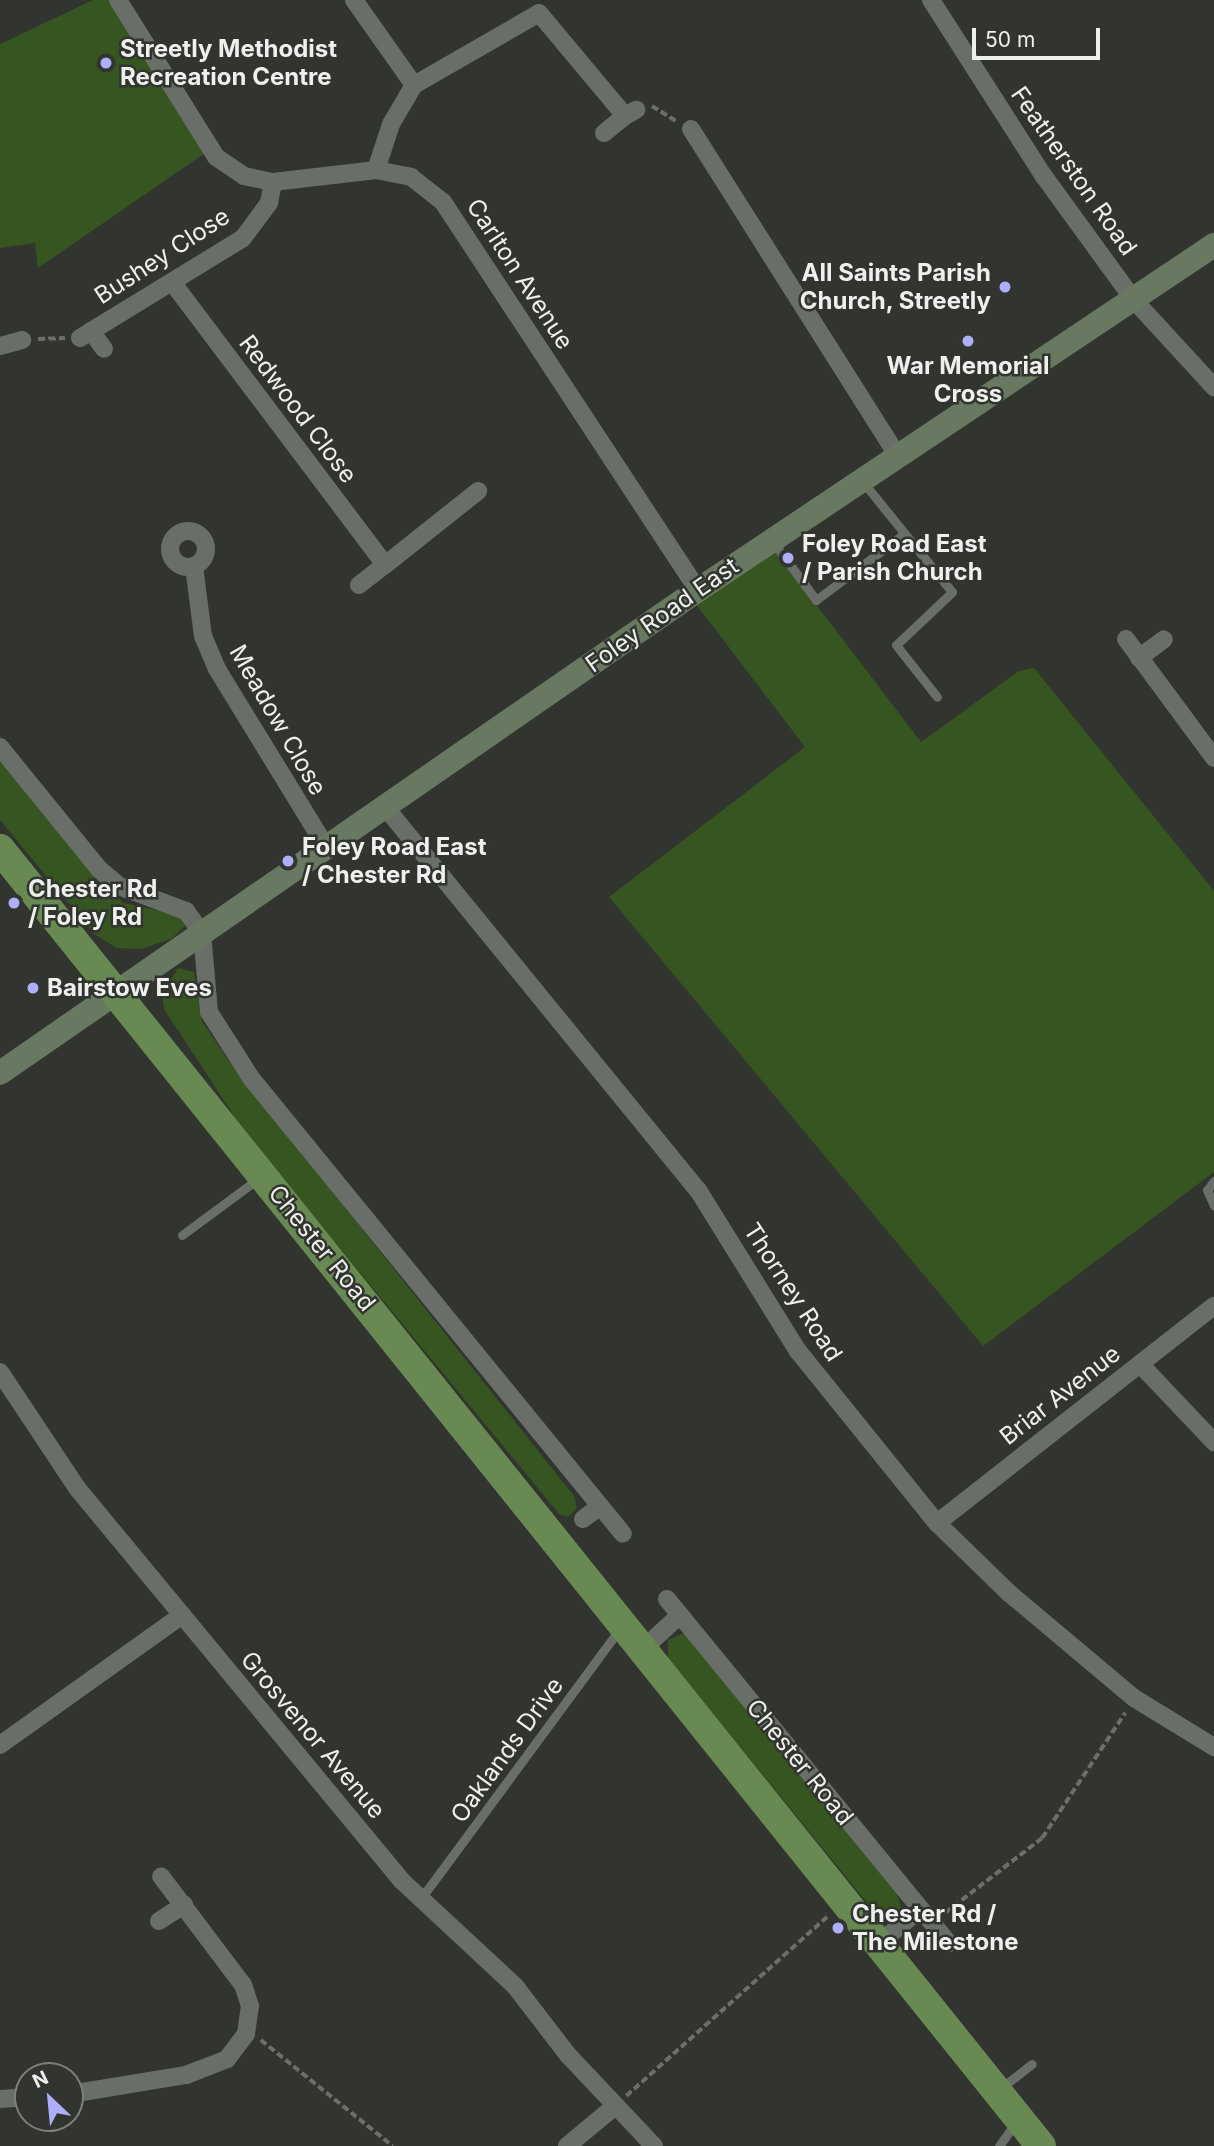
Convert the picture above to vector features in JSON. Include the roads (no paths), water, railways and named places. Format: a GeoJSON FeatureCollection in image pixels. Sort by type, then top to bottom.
{"type":"FeatureCollection","features":[{"type":"Feature","properties":{"kind":"highway","name":"Chester Road"},"geometry":{"type":"LineString","coordinates":[[0,849],[1041,2146]]}},
{"type":"Feature","properties":{"kind":"main road","name":"Foley Road East"},"geometry":{"type":"LineString","coordinates":[[0,1073],[202,933],[328,850],[698,590],[1214,244]]}},
{"type":"Feature","properties":{"kind":"street","name":"Carlton Avenue"},"geometry":{"type":"LineString","coordinates":[[118,0],[216,157],[244,176],[272,182],[376,170],[411,177],[443,202],[698,590]]}},
{"type":"Feature","properties":{"kind":"street"},"geometry":{"type":"LineString","coordinates":[[354,0],[414,85]]}},
{"type":"Feature","properties":{"kind":"street","name":"Featherston Road"},"geometry":{"type":"LineString","coordinates":[[931,0],[1043,175],[1133,299],[1214,387]]}},
{"type":"Feature","properties":{"kind":"street"},"geometry":{"type":"LineString","coordinates":[[376,170],[414,85],[535,6],[631,113],[604,133]]}},
{"type":"Feature","properties":{"kind":"street"},"geometry":{"type":"LineString","coordinates":[[691,129],[693,140],[711,142],[898,457]]}},
{"type":"Feature","properties":{"kind":"street","name":"Bushey Close"},"geometry":{"type":"LineString","coordinates":[[104,349],[85,334],[243,238],[269,203],[272,182]]}},
{"type":"Feature","properties":{"kind":"street","name":"Redwood Close"},"geometry":{"type":"LineString","coordinates":[[172,282],[385,565]]}},
{"type":"Feature","properties":{"kind":"street"},"geometry":{"type":"LineString","coordinates":[[0,346],[22,340]]}},
{"type":"Feature","properties":{"kind":"street"},"geometry":{"type":"LineString","coordinates":[[359,585],[385,565],[456,497],[478,491]]}},
{"type":"Feature","properties":{"kind":"street","name":"Meadow Close"},"geometry":{"type":"LineString","coordinates":[[194,566],[203,636],[217,669],[328,850]]}},
{"type":"Feature","properties":{"kind":"street"},"geometry":{"type":"LineString","coordinates":[[1126,639],[1214,758]]}},
{"type":"Feature","properties":{"kind":"street"},"geometry":{"type":"LineString","coordinates":[[1139,658],[1164,639]]}},
{"type":"Feature","properties":{"kind":"street"},"geometry":{"type":"LineString","coordinates":[[0,747],[99,869],[119,887],[186,911],[202,933],[209,1012],[251,1079],[623,1534]]}},
{"type":"Feature","properties":{"kind":"street","name":"Thorney Road"},"geometry":{"type":"LineString","coordinates":[[386,808],[698,1190],[798,1351],[937,1523],[1009,1593],[1134,1698],[1214,1746]]}},
{"type":"Feature","properties":{"kind":"street","name":"Briar Avenue"},"geometry":{"type":"LineString","coordinates":[[937,1523],[1214,1306]]}},
{"type":"Feature","properties":{"kind":"street"},"geometry":{"type":"LineString","coordinates":[[1140,1364],[1214,1442]]}},
{"type":"Feature","properties":{"kind":"street","name":"Grosvenor Avenue"},"geometry":{"type":"LineString","coordinates":[[0,1372],[77,1488],[182,1615],[422,1897],[515,1986],[614,2107],[654,2146]]}},
{"type":"Feature","properties":{"kind":"street"},"geometry":{"type":"LineString","coordinates":[[583,1519],[599,1507]]}},
{"type":"Feature","properties":{"kind":"street","name":"Chester Road"},"geometry":{"type":"LineString","coordinates":[[667,1599],[949,1943]]}},
{"type":"Feature","properties":{"kind":"street"},"geometry":{"type":"LineString","coordinates":[[0,1745],[182,1615]]}},
{"type":"Feature","properties":{"kind":"street"},"geometry":{"type":"LineString","coordinates":[[643,1649],[680,1615]]}},
{"type":"Feature","properties":{"kind":"street"},"geometry":{"type":"LineString","coordinates":[[84,2093],[186,2076],[227,2059],[246,2034],[250,2006],[243,1985],[161,1876]]}},
{"type":"Feature","properties":{"kind":"street"},"geometry":{"type":"LineString","coordinates":[[159,1921],[184,1905]]}},
{"type":"Feature","properties":{"kind":"street"},"geometry":{"type":"LineString","coordinates":[[878,1944],[920,1909]]}},
{"type":"Feature","properties":{"kind":"street"},"geometry":{"type":"LineString","coordinates":[[567,2146],[614,2107]]}},
{"type":"Feature","properties":{"kind":"lane"},"geometry":{"type":"LineString","coordinates":[[862,480],[952,592],[896,645],[937,698]]}},
{"type":"Feature","properties":{"kind":"lane"},"geometry":{"type":"LineString","coordinates":[[772,540],[816,600],[904,534]]}},
{"type":"Feature","properties":{"kind":"lane"},"geometry":{"type":"LineString","coordinates":[[182,1235],[263,1175]]}},
{"type":"Feature","properties":{"kind":"lane"},"geometry":{"type":"LineString","coordinates":[[1214,1181],[1207,1190],[1214,1206]]}},
{"type":"Feature","properties":{"kind":"lane","name":"Oaklands Drive"},"geometry":{"type":"LineString","coordinates":[[422,1897],[623,1625]]}},
{"type":"Feature","properties":{"kind":"lane"},"geometry":{"type":"LineString","coordinates":[[997,2091],[1032,2064]]}},
{"type":"Feature","properties":{"kind":"lane"},"geometry":{"type":"LineString","coordinates":[[999,2146],[1019,2119]]}},
{"type":"Feature","properties":{"kind":"place","name":"Streetly Methodist Recreation Centre"},"geometry":{"type":"Point","coordinates":[106,63]}},
{"type":"Feature","properties":{"kind":"place","name":"All Saints Parish Church, Streetly"},"geometry":{"type":"Point","coordinates":[1005,287]}},
{"type":"Feature","properties":{"kind":"place","name":"War Memorial Cross"},"geometry":{"type":"Point","coordinates":[968,341]}},
{"type":"Feature","properties":{"kind":"place","name":"Foley Road East / Parish Church"},"geometry":{"type":"Point","coordinates":[788,558]}},
{"type":"Feature","properties":{"kind":"place","name":"Foley Road East / Chester Rd"},"geometry":{"type":"Point","coordinates":[288,861]}},
{"type":"Feature","properties":{"kind":"place","name":"Chester Rd / Foley Rd"},"geometry":{"type":"Point","coordinates":[14,903]}},
{"type":"Feature","properties":{"kind":"place","name":"Bairstow Eves"},"geometry":{"type":"Point","coordinates":[33,988]}},
{"type":"Feature","properties":{"kind":"place","name":"Chester Rd / The Milestone"},"geometry":{"type":"Point","coordinates":[838,1928]}}]}
